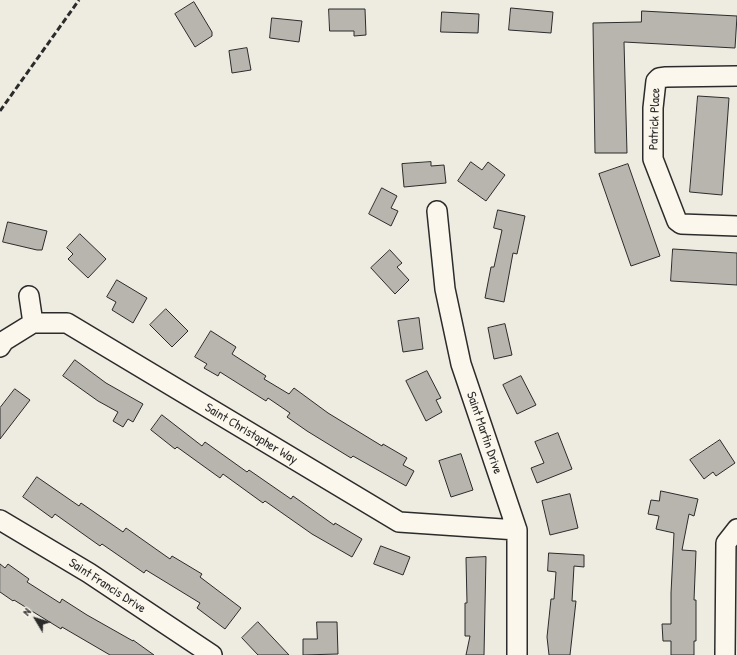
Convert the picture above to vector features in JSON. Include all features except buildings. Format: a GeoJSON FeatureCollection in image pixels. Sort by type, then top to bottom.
{"type":"FeatureCollection","features":[{"type":"Feature","properties":{"kind":"street","name":"Patrick Place"},"geometry":{"type":"LineString","coordinates":[[737,76],[659,78],[656,81],[652,108],[653,159],[677,221],[681,224],[737,226]]}},
{"type":"Feature","properties":{"kind":"street","name":"Saint Martin Drive"},"geometry":{"type":"LineString","coordinates":[[437,211],[445,289],[461,364],[517,530],[517,655]]}},
{"type":"Feature","properties":{"kind":"street"},"geometry":{"type":"LineString","coordinates":[[0,347],[4,341],[33,323],[29,296]]}},
{"type":"Feature","properties":{"kind":"street","name":"Saint Christopher Way"},"geometry":{"type":"LineString","coordinates":[[33,323],[67,323],[399,522],[517,530]]}},
{"type":"Feature","properties":{"kind":"street","name":"Saint Francis Drive"},"geometry":{"type":"LineString","coordinates":[[0,520],[89,573],[212,655]]}},
{"type":"Feature","properties":{"kind":"street"},"geometry":{"type":"LineString","coordinates":[[726,655],[726,543],[737,529]]}},
{"type":"Feature","properties":{"kind":"railway"},"geometry":{"type":"LineString","coordinates":[[0,111],[79,0]]}}]}
